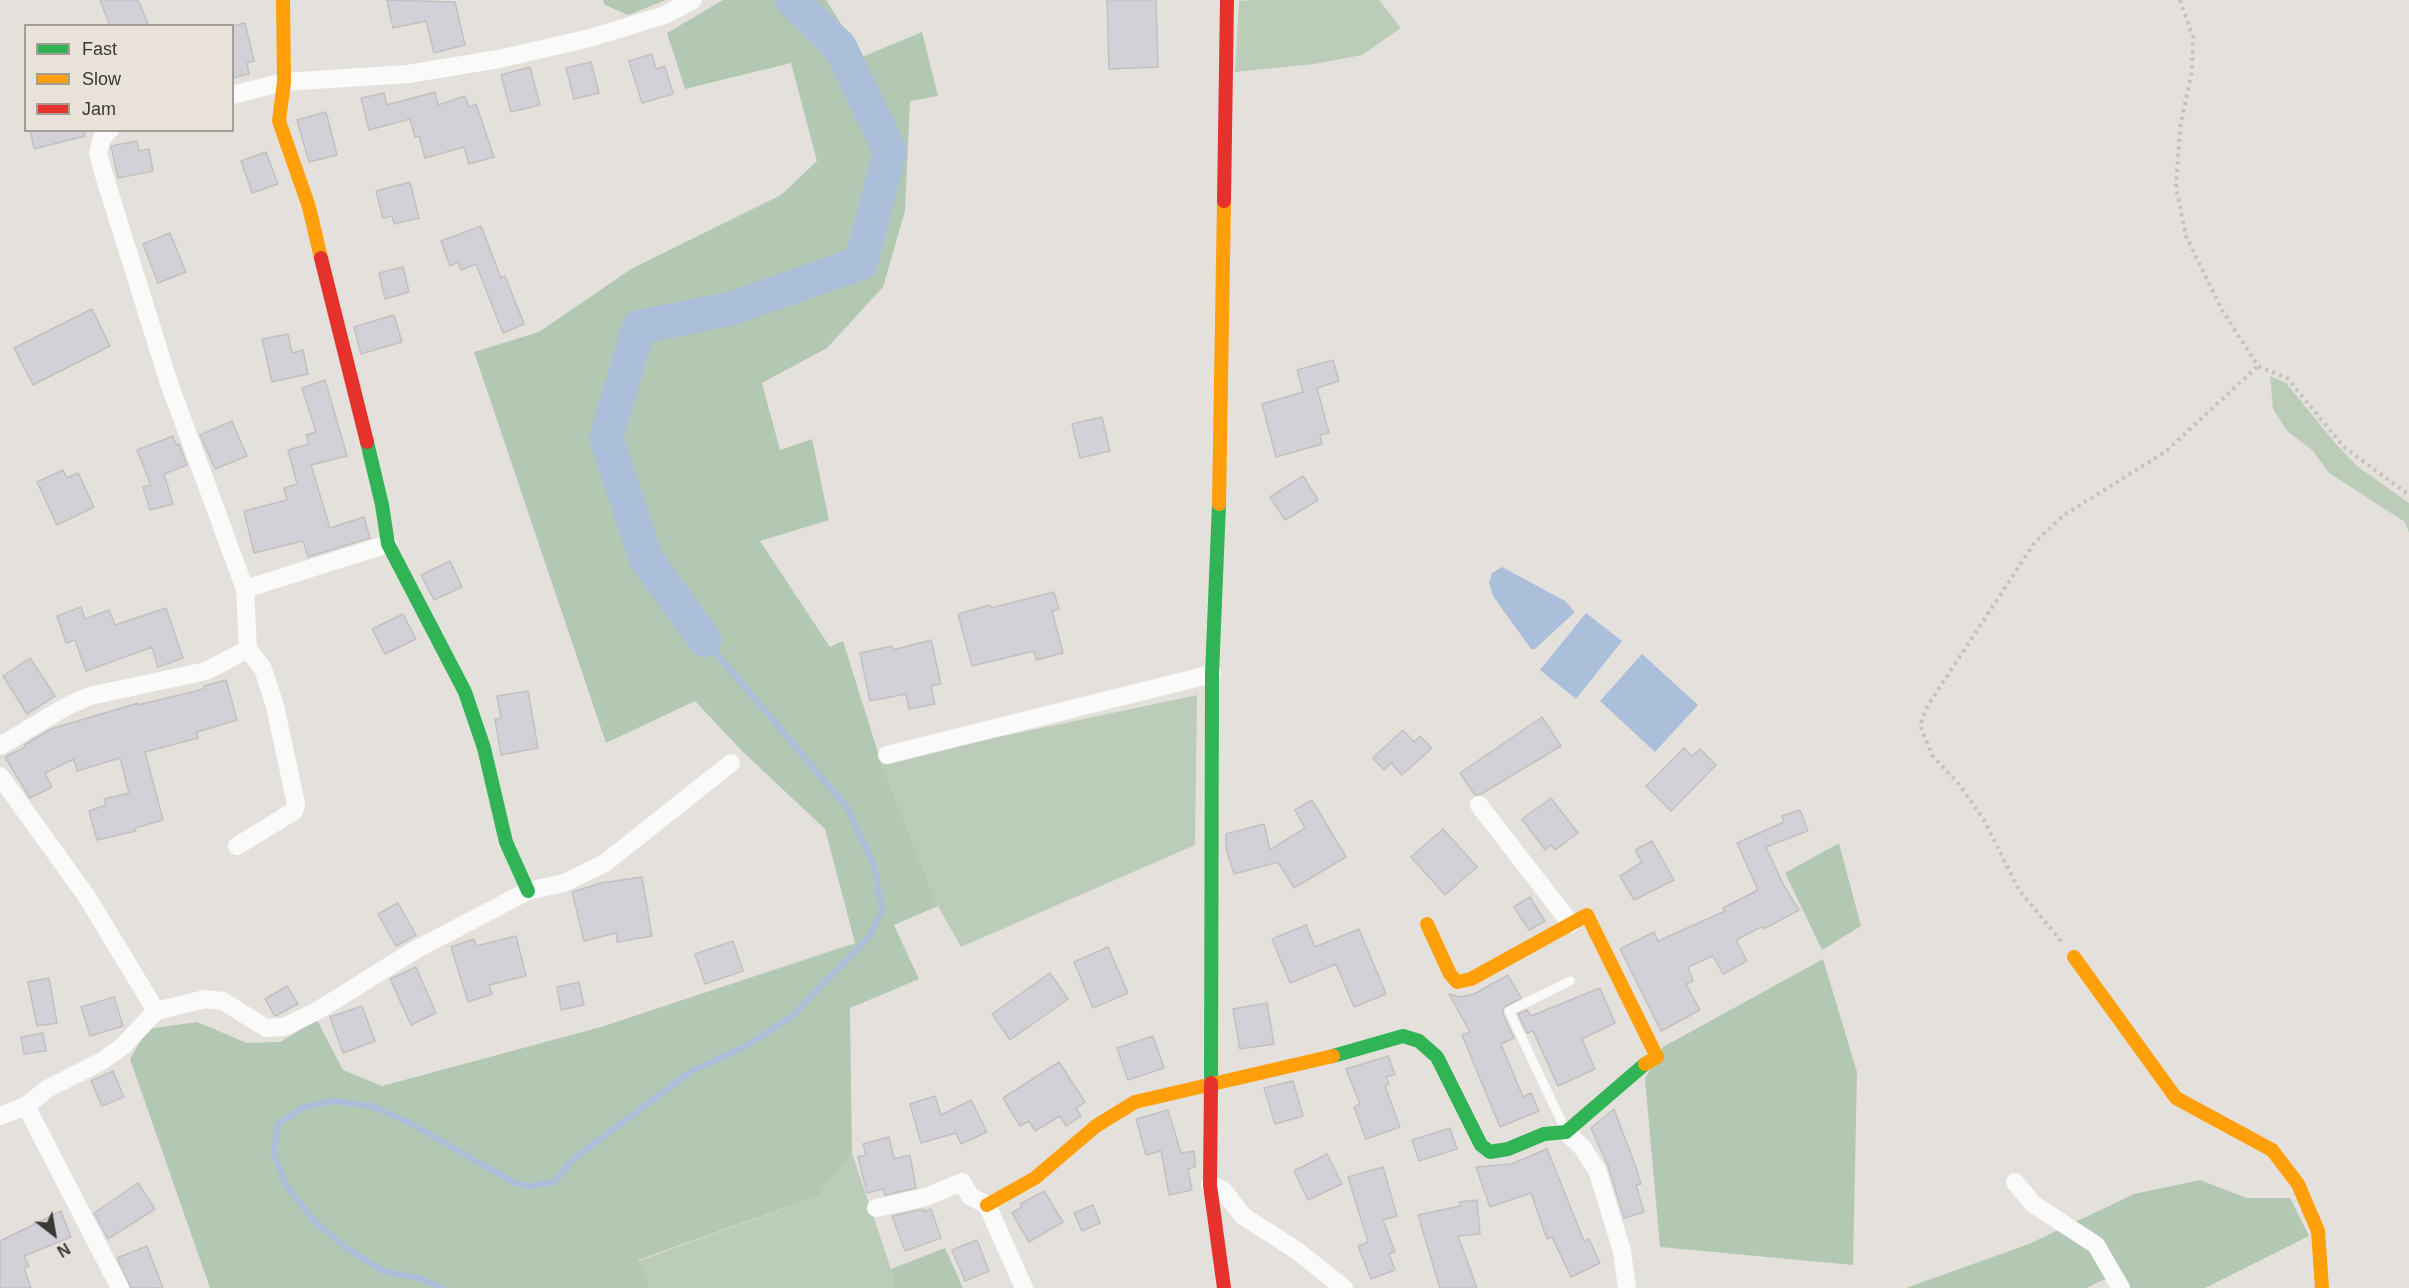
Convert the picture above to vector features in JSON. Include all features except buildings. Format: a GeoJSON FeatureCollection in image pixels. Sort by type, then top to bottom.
{"type":"FeatureCollection","features":[{"type":"Feature","properties":{"kind":"street"},"geometry":{"type":"LineString","coordinates":[[283,0],[284,82],[279,121],[309,207],[382,505],[388,544],[465,692],[484,748],[506,842],[528,891]]}},
{"type":"Feature","properties":{"kind":"street"},"geometry":{"type":"LineString","coordinates":[[234,94],[284,82],[408,74],[499,59],[590,38],[665,15],[693,0]]}},
{"type":"Feature","properties":{"kind":"street"},"geometry":{"type":"LineString","coordinates":[[1224,1288],[1210,1185],[1210,1087],[1212,674],[1218,558],[1227,0]]}},
{"type":"Feature","properties":{"kind":"street"},"geometry":{"type":"LineString","coordinates":[[108,132],[102,138],[98,153],[104,175],[169,383],[245,589],[248,649],[263,669],[275,706],[296,804],[294,811],[237,846]]}},
{"type":"Feature","properties":{"kind":"street"},"geometry":{"type":"LineString","coordinates":[[245,589],[388,544]]}},
{"type":"Feature","properties":{"kind":"street"},"geometry":{"type":"LineString","coordinates":[[0,746],[45,718],[90,696],[206,671],[248,649]]}},
{"type":"Feature","properties":{"kind":"street"},"geometry":{"type":"LineString","coordinates":[[887,755],[1212,674]]}},
{"type":"Feature","properties":{"kind":"street"},"geometry":{"type":"LineString","coordinates":[[0,1116],[26,1106],[47,1089],[102,1061],[123,1046],[156,1011],[205,999],[223,1001],[266,1028],[285,1027],[317,1011],[415,951],[528,891],[564,883],[605,863],[731,763]]}},
{"type":"Feature","properties":{"kind":"street"},"geometry":{"type":"LineString","coordinates":[[0,776],[87,897],[156,1011]]}},
{"type":"Feature","properties":{"kind":"street"},"geometry":{"type":"LineString","coordinates":[[1479,805],[1571,924]]}},
{"type":"Feature","properties":{"kind":"street"},"geometry":{"type":"LineString","coordinates":[[987,1205],[1035,1178],[1096,1126],[1135,1102],[1210,1087],[1403,1036],[1419,1041],[1437,1057],[1480,1145],[1490,1152],[1508,1149],[1544,1134],[1566,1132],[1640,1066],[1657,1057],[1587,915],[1472,978],[1457,982],[1450,974],[1427,924]]}},
{"type":"Feature","properties":{"kind":"street"},"geometry":{"type":"LineString","coordinates":[[2074,957],[2176,1098],[2272,1150],[2298,1184],[2318,1231],[2322,1288]]}},
{"type":"Feature","properties":{"kind":"street"},"geometry":{"type":"LineString","coordinates":[[26,1106],[120,1288]]}},
{"type":"Feature","properties":{"kind":"street"},"geometry":{"type":"LineString","coordinates":[[1566,1132],[1582,1147],[1597,1170],[1622,1251],[1627,1288]]}},
{"type":"Feature","properties":{"kind":"street"},"geometry":{"type":"LineString","coordinates":[[876,1208],[926,1197],[962,1182],[970,1196],[987,1205],[1024,1288]]}},
{"type":"Feature","properties":{"kind":"street"},"geometry":{"type":"LineString","coordinates":[[2015,1182],[2032,1204],[2067,1224],[2096,1245],[2121,1288]]}},
{"type":"Feature","properties":{"kind":"street"},"geometry":{"type":"LineString","coordinates":[[1210,1185],[1223,1190],[1243,1216],[1296,1250],[1344,1288]]}},
{"type":"Feature","properties":{"kind":"lane"},"geometry":{"type":"LineString","coordinates":[[1566,1132],[1509,1011],[1570,981]]}},
{"type":"Feature","properties":{"kind":"path"},"geometry":{"type":"LineString","coordinates":[[2180,0],[2193,37],[2192,71],[2180,128],[2176,187],[2186,236],[2222,310],[2258,366],[2287,378],[2344,447],[2409,495]]}},
{"type":"Feature","properties":{"kind":"path"},"geometry":{"type":"LineString","coordinates":[[2074,957],[2019,890],[1984,820],[1958,783],[1932,755],[1920,725],[1928,705],[2035,542],[2064,515],[2165,452],[2258,366]]}},
{"type":"Feature","properties":{"kind":"green space"},"geometry":{"type":"Polygon","coordinates":[[[603,0],[666,0],[628,15],[605,5],[603,0]]]}},
{"type":"Feature","properties":{"kind":"green space"},"geometry":{"type":"Polygon","coordinates":[[[723,0],[826,0],[862,57],[922,32],[938,96],[910,101],[905,211],[883,287],[827,348],[762,383],[780,450],[812,439],[829,520],[760,541],[830,647],[843,641],[881,762],[938,906],[894,925],[919,979],[850,1008],[852,1153],[818,1196],[638,1260],[651,1288],[210,1288],[130,1059],[147,1029],[197,1022],[247,1043],[280,1042],[317,1020],[343,1070],[382,1086],[601,1027],[855,943],[825,829],[742,751],[695,701],[606,743],[474,352],[539,332],[631,269],[781,195],[817,161],[791,63],[685,89],[667,33],[723,0]]]}},
{"type":"Feature","properties":{"kind":"green space"},"geometry":{"type":"Polygon","coordinates":[[[1379,0],[1401,28],[1362,55],[1314,64],[1235,72],[1239,1],[1379,0]]]}},
{"type":"Feature","properties":{"kind":"green space"},"geometry":{"type":"Polygon","coordinates":[[[2270,376],[2286,383],[2357,466],[2409,503],[2409,533],[2405,522],[2329,473],[2312,450],[2287,431],[2273,409],[2270,376]]]}},
{"type":"Feature","properties":{"kind":"green space"},"geometry":{"type":"Polygon","coordinates":[[[1197,695],[1195,845],[961,947],[938,906],[881,762],[1197,695]]]}},
{"type":"Feature","properties":{"kind":"green space"},"geometry":{"type":"Polygon","coordinates":[[[1839,843],[1861,926],[1822,950],[1785,873],[1839,843]]]}},
{"type":"Feature","properties":{"kind":"green space"},"geometry":{"type":"Polygon","coordinates":[[[1823,959],[1857,1072],[1853,1265],[1660,1247],[1645,1079],[1663,1047],[1823,959]]]}},
{"type":"Feature","properties":{"kind":"green space"},"geometry":{"type":"Polygon","coordinates":[[[852,1153],[891,1269],[895,1288],[651,1288],[638,1261],[818,1196],[852,1153]]]}},
{"type":"Feature","properties":{"kind":"green space"},"geometry":{"type":"Polygon","coordinates":[[[2200,1180],[2247,1198],[2290,1198],[2309,1236],[2205,1288],[2128,1288],[2121,1272],[2086,1288],[1906,1288],[2029,1244],[2134,1194],[2200,1180]]]}},
{"type":"Feature","properties":{"kind":"green space"},"geometry":{"type":"Polygon","coordinates":[[[945,1248],[963,1288],[895,1288],[891,1269],[945,1248]]]}},
{"type":"Feature","properties":{"kind":"water"},"geometry":{"type":"Polygon","coordinates":[[[1502,567],[1565,601],[1575,612],[1535,649],[1531,649],[1493,596],[1489,583],[1492,573],[1502,567]]]}},
{"type":"Feature","properties":{"kind":"water"},"geometry":{"type":"Polygon","coordinates":[[[1586,613],[1622,641],[1576,699],[1540,670],[1586,613]]]}},
{"type":"Feature","properties":{"kind":"water"},"geometry":{"type":"Polygon","coordinates":[[[1642,654],[1698,705],[1655,752],[1600,701],[1642,654]]]}},
{"type":"Feature","properties":{"kind":"waterway"},"geometry":{"type":"LineString","coordinates":[[705,640],[646,559],[606,438],[639,327],[730,309],[861,263],[890,151],[840,47],[792,0]]}},
{"type":"Feature","properties":{"kind":"waterway"},"geometry":{"type":"LineString","coordinates":[[443,1288],[419,1278],[383,1271],[348,1249],[315,1222],[286,1185],[274,1155],[277,1125],[304,1107],[333,1101],[372,1106],[408,1122],[515,1183],[530,1186],[554,1182],[572,1160],[690,1072],[748,1045],[791,1017],[869,937],[882,910],[874,865],[846,806],[705,640]]}},
{"type":"Feature","properties":{"kind":"traffic: fast"},"geometry":{"type":"LineString","coordinates":[[367,442],[382,505],[388,544],[465,692],[484,748],[506,842],[528,891]]}},
{"type":"Feature","properties":{"kind":"traffic: fast"},"geometry":{"type":"LineString","coordinates":[[1211,1083],[1212,674],[1219,504]]}},
{"type":"Feature","properties":{"kind":"traffic: fast"},"geometry":{"type":"LineString","coordinates":[[1333,1056],[1403,1036],[1419,1041],[1437,1057],[1481,1145],[1490,1152],[1508,1149],[1544,1134],[1566,1132],[1645,1064]]}},
{"type":"Feature","properties":{"kind":"traffic: slow"},"geometry":{"type":"LineString","coordinates":[[283,0],[284,82],[279,121],[309,207],[321,258]]}},
{"type":"Feature","properties":{"kind":"traffic: slow"},"geometry":{"type":"LineString","coordinates":[[1219,504],[1224,201]]}},
{"type":"Feature","properties":{"kind":"traffic: slow"},"geometry":{"type":"LineString","coordinates":[[1427,924],[1450,974],[1457,982],[1471,979],[1587,915],[1657,1057],[1645,1064]]}},
{"type":"Feature","properties":{"kind":"traffic: slow"},"geometry":{"type":"LineString","coordinates":[[2074,957],[2176,1098],[2272,1150],[2298,1184],[2318,1231],[2322,1288]]}},
{"type":"Feature","properties":{"kind":"traffic: slow"},"geometry":{"type":"LineString","coordinates":[[987,1205],[1035,1178],[1096,1126],[1135,1102],[1333,1056]]}},
{"type":"Feature","properties":{"kind":"traffic: jam"},"geometry":{"type":"LineString","coordinates":[[1224,201],[1227,0]]}},
{"type":"Feature","properties":{"kind":"traffic: jam"},"geometry":{"type":"LineString","coordinates":[[321,258],[367,442]]}},
{"type":"Feature","properties":{"kind":"traffic: jam"},"geometry":{"type":"LineString","coordinates":[[1211,1083],[1210,1185],[1224,1288]]}}]}
